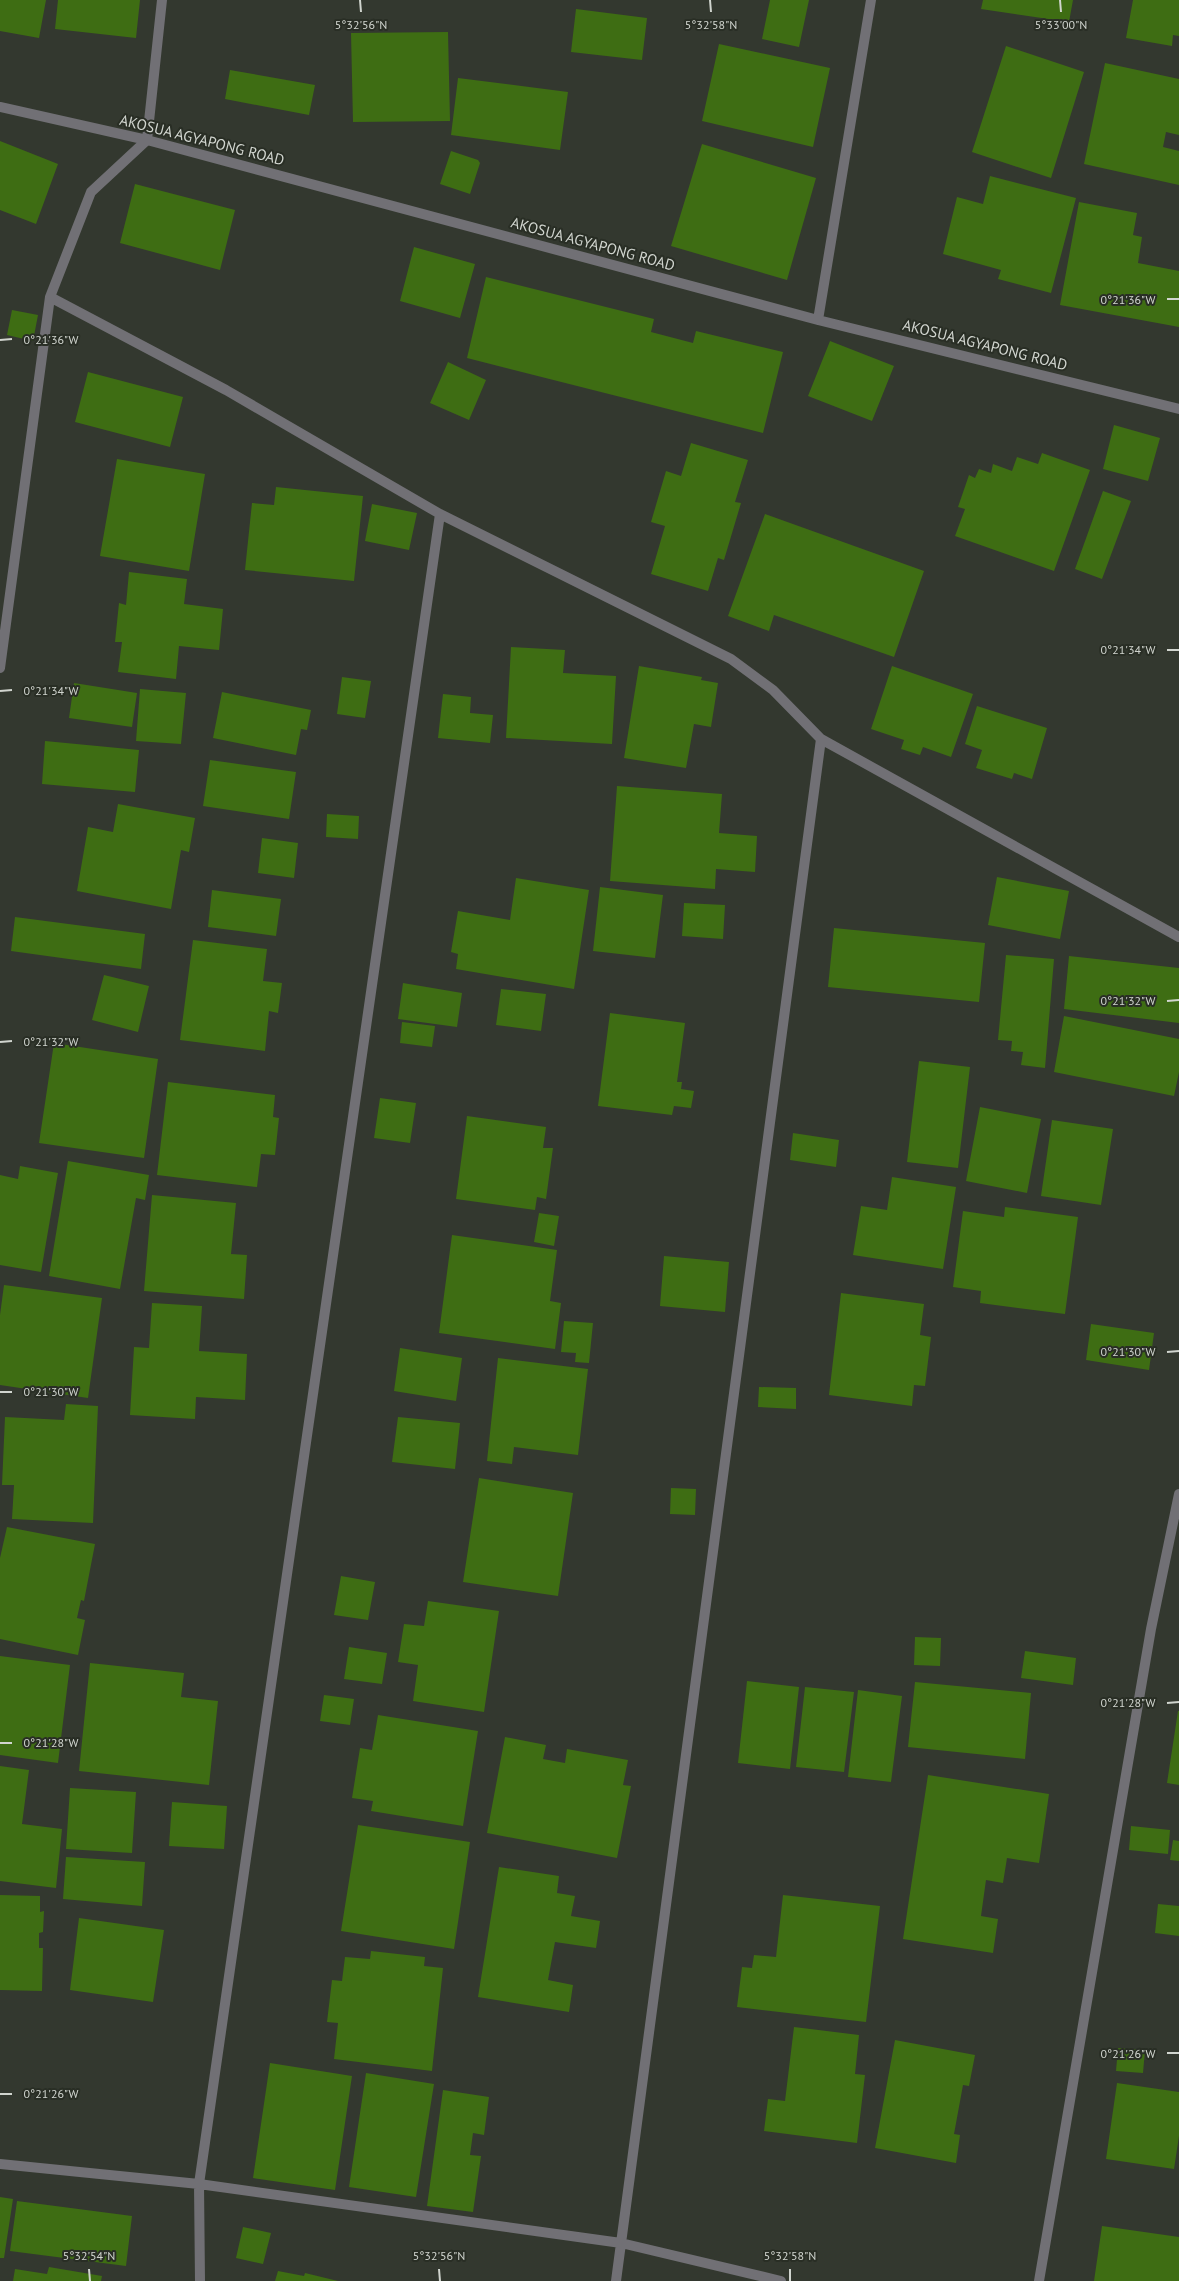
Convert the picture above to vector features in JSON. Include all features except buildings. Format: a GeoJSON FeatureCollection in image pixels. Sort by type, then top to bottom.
{"type":"FeatureCollection","features":[{"type":"Feature","properties":{"kind":"street"},"geometry":{"type":"LineString","coordinates":[[0,668],[50,297],[92,192],[147,140],[162,0]]}},
{"type":"Feature","properties":{"kind":"street"},"geometry":{"type":"LineString","coordinates":[[818,320],[872,0]]}},
{"type":"Feature","properties":{"kind":"street","name":"AKOSUA AGYAPONG ROAD"},"geometry":{"type":"LineString","coordinates":[[0,107],[147,140],[818,320],[1179,409]]}},
{"type":"Feature","properties":{"kind":"street"},"geometry":{"type":"LineString","coordinates":[[50,297],[226,390],[440,514],[731,658],[773,690],[821,739],[1179,937]]}},
{"type":"Feature","properties":{"kind":"street"},"geometry":{"type":"LineString","coordinates":[[200,2281],[199,2184],[440,514]]}},
{"type":"Feature","properties":{"kind":"street"},"geometry":{"type":"LineString","coordinates":[[616,2281],[821,739]]}},
{"type":"Feature","properties":{"kind":"street"},"geometry":{"type":"LineString","coordinates":[[1039,2281],[1151,1629],[1179,1494]]}},
{"type":"Feature","properties":{"kind":"street"},"geometry":{"type":"LineString","coordinates":[[0,2164],[199,2184],[621,2243],[781,2281]]}}]}
